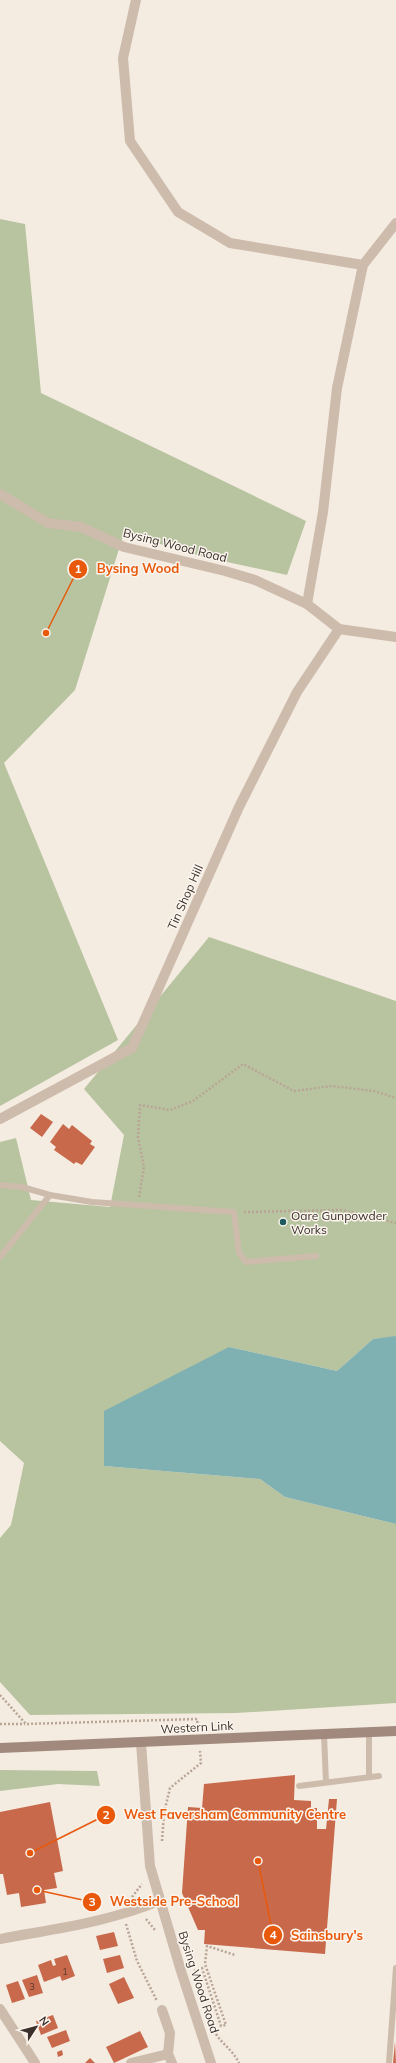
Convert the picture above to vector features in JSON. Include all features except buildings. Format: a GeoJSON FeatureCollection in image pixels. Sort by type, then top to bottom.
{"type":"FeatureCollection","features":[{"type":"Feature","properties":{"kind":"main road","name":"Western Link"},"geometry":{"type":"LineString","coordinates":[[0,1748],[396,1731]]}},
{"type":"Feature","properties":{"kind":"street"},"geometry":{"type":"LineString","coordinates":[[136,0],[123,58],[130,140],[178,212],[230,243],[363,265]]}},
{"type":"Feature","properties":{"kind":"street"},"geometry":{"type":"LineString","coordinates":[[307,604],[323,512],[338,388],[363,265],[396,223]]}},
{"type":"Feature","properties":{"kind":"street","name":"Bysing Wood Road"},"geometry":{"type":"LineString","coordinates":[[0,494],[48,523],[81,527],[124,547],[225,571],[255,580],[307,604],[339,629]]}},
{"type":"Feature","properties":{"kind":"street"},"geometry":{"type":"LineString","coordinates":[[339,629],[396,637]]}},
{"type":"Feature","properties":{"kind":"street","name":"Tin Shop Hill"},"geometry":{"type":"LineString","coordinates":[[0,1119],[132,1048],[239,808],[297,692],[339,629]]}},
{"type":"Feature","properties":{"kind":"street","name":"Bysing Wood Road"},"geometry":{"type":"LineString","coordinates":[[141,1743],[150,1866],[159,1901],[211,2063]]}},
{"type":"Feature","properties":{"kind":"street"},"geometry":{"type":"LineString","coordinates":[[0,1939],[124,1914],[159,1901]]}},
{"type":"Feature","properties":{"kind":"street"},"geometry":{"type":"LineString","coordinates":[[0,2009],[35,2063]]}},
{"type":"Feature","properties":{"kind":"street"},"geometry":{"type":"LineString","coordinates":[[130,2063],[170,2058],[170,2033],[162,2010]]}},
{"type":"Feature","properties":{"kind":"lane"},"geometry":{"type":"LineString","coordinates":[[0,1185],[22,1187],[50,1195],[92,1202],[234,1212],[239,1253],[246,1262],[316,1256]]}},
{"type":"Feature","properties":{"kind":"lane"},"geometry":{"type":"LineString","coordinates":[[0,1257],[50,1195]]}},
{"type":"Feature","properties":{"kind":"lane"},"geometry":{"type":"LineString","coordinates":[[369,1733],[369,1777]]}},
{"type":"Feature","properties":{"kind":"lane"},"geometry":{"type":"LineString","coordinates":[[324,1735],[326,1782]]}},
{"type":"Feature","properties":{"kind":"lane"},"geometry":{"type":"LineString","coordinates":[[299,1786],[379,1776]]}},
{"type":"Feature","properties":{"kind":"lane"},"geometry":{"type":"LineString","coordinates":[[389,2063],[396,1968]]}},
{"type":"Feature","properties":{"kind":"path"},"geometry":{"type":"LineString","coordinates":[[138,1205],[144,1167],[138,1137],[140,1105],[170,1110],[193,1101],[242,1064],[294,1091],[332,1086],[374,1091],[396,1098]]}},
{"type":"Feature","properties":{"kind":"path"},"geometry":{"type":"LineString","coordinates":[[234,1212],[342,1210],[396,1223]]}},
{"type":"Feature","properties":{"kind":"path"},"geometry":{"type":"LineString","coordinates":[[0,1724],[26,1724]]}},
{"type":"Feature","properties":{"kind":"path"},"geometry":{"type":"LineString","coordinates":[[162,1844],[164,1812],[170,1788]]}},
{"type":"Feature","properties":{"kind":"path"},"geometry":{"type":"LineString","coordinates":[[141,1880],[142,1886],[124,1904],[124,1914],[137,1961],[162,2010]]}},
{"type":"Feature","properties":{"kind":"path"},"geometry":{"type":"LineString","coordinates":[[140,1920],[147,1919],[158,1934]]}},
{"type":"Feature","properties":{"kind":"path"},"geometry":{"type":"LineString","coordinates":[[193,1971],[202,1968],[221,2026],[226,2025],[205,1964],[207,1946],[235,1955]]}},
{"type":"Feature","properties":{"kind":"path"},"geometry":{"type":"LineString","coordinates":[[191,1966],[195,1977]]}},
{"type":"Feature","properties":{"kind":"path"},"geometry":{"type":"LineString","coordinates":[[215,2033],[221,2042],[230,2048],[239,2063]]}},
{"type":"Feature","properties":{"kind":"green space"},"geometry":{"type":"Polygon","coordinates":[[[0,219],[25,224],[41,393],[306,521],[287,575],[204,557],[124,533],[75,690],[4,763],[118,1040],[0,1106],[0,219]]]}},
{"type":"Feature","properties":{"kind":"green space"},"geometry":{"type":"Polygon","coordinates":[[[209,937],[396,1001],[396,1337],[373,1339],[337,1371],[229,1347],[104,1466],[260,1479],[285,1497],[396,1524],[396,1703],[236,1713],[30,1715],[0,1682],[0,1538],[11,1525],[24,1463],[0,1441],[0,1142],[16,1138],[31,1200],[110,1207],[124,1135],[84,1089],[209,937]]]}},
{"type":"Feature","properties":{"kind":"green space"},"geometry":{"type":"Polygon","coordinates":[[[0,1770],[97,1771],[100,1786],[58,1784],[0,1791],[0,1770]]]}},
{"type":"Feature","properties":{"kind":"water"},"geometry":{"type":"Polygon","coordinates":[[[396,1336],[396,1524],[285,1497],[260,1479],[104,1466],[104,1411],[229,1347],[337,1371],[373,1339],[396,1336]]]}},
{"type":"Feature","properties":{"kind":"place","name":"Bysing Wood"},"geometry":{"type":"Point","coordinates":[46,633]}},
{"type":"Feature","properties":{"kind":"place","name":"Oare Gunpowder Works"},"geometry":{"type":"Point","coordinates":[283,1222]}},
{"type":"Feature","properties":{"kind":"place","name":"West Faversham Community Centre"},"geometry":{"type":"Point","coordinates":[30,1853]}},
{"type":"Feature","properties":{"kind":"place","name":"Sainsbury's"},"geometry":{"type":"Point","coordinates":[258,1861]}},
{"type":"Feature","properties":{"kind":"place","name":"Westside Pre-School"},"geometry":{"type":"Point","coordinates":[37,1890]}}]}
